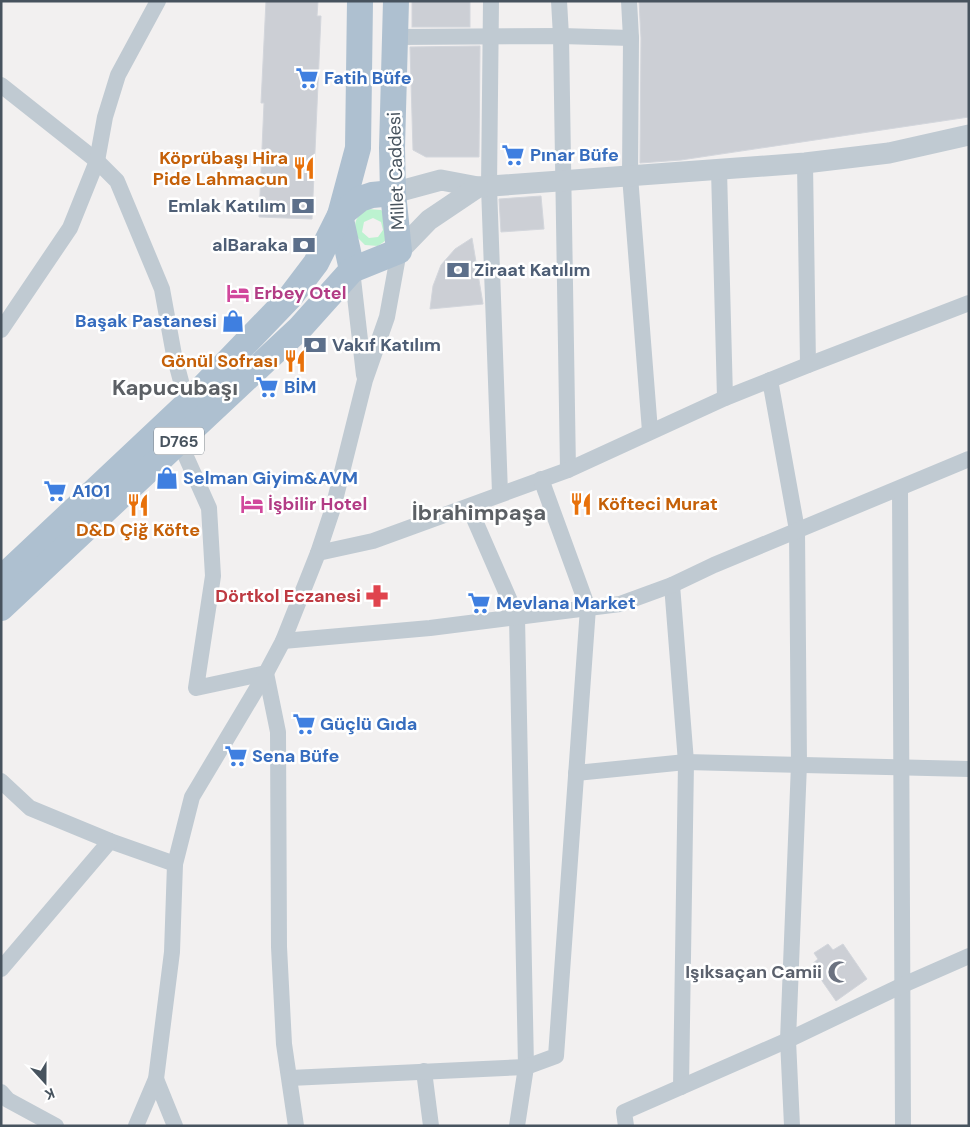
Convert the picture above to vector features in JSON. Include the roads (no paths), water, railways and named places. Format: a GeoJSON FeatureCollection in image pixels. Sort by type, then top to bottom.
{"type":"FeatureCollection","features":[{"type":"Feature","properties":{"kind":"main road","name":"Millet Caddesi"},"geometry":{"type":"LineString","coordinates":[[352,270],[340,215],[358,148],[360,1]]}},
{"type":"Feature","properties":{"kind":"main road","name":"Millet Caddesi"},"geometry":{"type":"LineString","coordinates":[[396,1],[392,148],[393,193],[398,251]]}},
{"type":"Feature","properties":{"kind":"main road"},"geometry":{"type":"LineString","coordinates":[[340,215],[360,200],[372,195],[393,193]]}},
{"type":"Feature","properties":{"kind":"main road","name":"D765"},"geometry":{"type":"LineString","coordinates":[[1,579],[187,404],[291,296],[316,263],[340,215]]}},
{"type":"Feature","properties":{"kind":"main road"},"geometry":{"type":"LineString","coordinates":[[352,270],[398,251]]}},
{"type":"Feature","properties":{"kind":"main road","name":"D765"},"geometry":{"type":"LineString","coordinates":[[1,608],[300,328],[352,270]]}},
{"type":"Feature","properties":{"kind":"street"},"geometry":{"type":"LineString","coordinates":[[1,330],[6,312],[70,228],[97,161],[105,117],[118,75],[158,1]]}},
{"type":"Feature","properties":{"kind":"street"},"geometry":{"type":"LineString","coordinates":[[491,1],[492,36],[484,187],[500,493]]}},
{"type":"Feature","properties":{"kind":"street"},"geometry":{"type":"LineString","coordinates":[[560,1],[568,470]]}},
{"type":"Feature","properties":{"kind":"street"},"geometry":{"type":"LineString","coordinates":[[629,1],[631,38],[630,176],[650,431]]}},
{"type":"Feature","properties":{"kind":"street"},"geometry":{"type":"LineString","coordinates":[[396,37],[561,36],[631,38]]}},
{"type":"Feature","properties":{"kind":"street"},"geometry":{"type":"LineString","coordinates":[[1,85],[97,161],[117,181],[162,288],[174,355],[187,404]]}},
{"type":"Feature","properties":{"kind":"street"},"geometry":{"type":"LineString","coordinates":[[393,193],[441,180],[484,187],[805,163],[889,153],[969,135]]}},
{"type":"Feature","properties":{"kind":"street"},"geometry":{"type":"LineString","coordinates":[[805,163],[808,365]]}},
{"type":"Feature","properties":{"kind":"street"},"geometry":{"type":"LineString","coordinates":[[719,170],[725,398]]}},
{"type":"Feature","properties":{"kind":"street"},"geometry":{"type":"LineString","coordinates":[[136,1126],[156,1079],[172,952],[176,864],[192,797],[283,641],[318,553],[333,508],[365,380],[387,317],[398,251],[429,220],[484,187]]}},
{"type":"Feature","properties":{"kind":"street"},"geometry":{"type":"LineString","coordinates":[[352,270],[365,380]]}},
{"type":"Feature","properties":{"kind":"street"},"geometry":{"type":"LineString","coordinates":[[318,553],[373,541],[469,507],[500,493],[568,470],[725,398],[969,304]]}},
{"type":"Feature","properties":{"kind":"street"},"geometry":{"type":"LineString","coordinates":[[770,380],[797,530],[799,764],[788,1040],[792,1126]]}},
{"type":"Feature","properties":{"kind":"street"},"geometry":{"type":"LineString","coordinates":[[179,441],[209,508],[213,566],[196,688],[266,673]]}},
{"type":"Feature","properties":{"kind":"street"},"geometry":{"type":"LineString","coordinates":[[283,641],[430,628],[620,604],[672,585],[714,564],[969,459]]}},
{"type":"Feature","properties":{"kind":"street"},"geometry":{"type":"LineString","coordinates":[[290,1078],[526,1067],[556,1056],[588,608],[541,480]]}},
{"type":"Feature","properties":{"kind":"street"},"geometry":{"type":"LineString","coordinates":[[900,489],[903,1126]]}},
{"type":"Feature","properties":{"kind":"street"},"geometry":{"type":"LineString","coordinates":[[469,507],[517,617],[526,1067],[517,1126]]}},
{"type":"Feature","properties":{"kind":"street"},"geometry":{"type":"LineString","coordinates":[[672,585],[686,762],[681,1087]]}},
{"type":"Feature","properties":{"kind":"street"},"geometry":{"type":"LineString","coordinates":[[266,673],[278,732],[279,947],[284,1044],[296,1126]]}},
{"type":"Feature","properties":{"kind":"street"},"geometry":{"type":"LineString","coordinates":[[576,773],[686,762],[969,769]]}},
{"type":"Feature","properties":{"kind":"street"},"geometry":{"type":"LineString","coordinates":[[1,781],[30,808],[110,841],[176,864]]}},
{"type":"Feature","properties":{"kind":"street"},"geometry":{"type":"LineString","coordinates":[[1,969],[110,841]]}},
{"type":"Feature","properties":{"kind":"street"},"geometry":{"type":"LineString","coordinates":[[626,1126],[624,1112],[788,1040],[969,956]]}},
{"type":"Feature","properties":{"kind":"street"},"geometry":{"type":"LineString","coordinates":[[424,1071],[431,1126]]}},
{"type":"Feature","properties":{"kind":"street"},"geometry":{"type":"LineString","coordinates":[[156,1079],[174,1126]]}},
{"type":"Feature","properties":{"kind":"street"},"geometry":{"type":"LineString","coordinates":[[1,1092],[8,1100],[56,1126]]}},
{"type":"Feature","properties":{"kind":"place","name":"Fatih Büfe"},"geometry":{"type":"Point","coordinates":[307,78]}},
{"type":"Feature","properties":{"kind":"place","name":"Pınar Büfe"},"geometry":{"type":"Point","coordinates":[513,155]}},
{"type":"Feature","properties":{"kind":"place","name":"Köprübaşı Hira Pide Lahmacun"},"geometry":{"type":"Point","coordinates":[304,168]}},
{"type":"Feature","properties":{"kind":"place","name":"Emlak Katılım"},"geometry":{"type":"Point","coordinates":[303,206]}},
{"type":"Feature","properties":{"kind":"place","name":"alBaraka"},"geometry":{"type":"Point","coordinates":[304,245]}},
{"type":"Feature","properties":{"kind":"place","name":"Ziraat Katılım"},"geometry":{"type":"Point","coordinates":[458,270]}},
{"type":"Feature","properties":{"kind":"place","name":"Erbey Otel"},"geometry":{"type":"Point","coordinates":[238,293]}},
{"type":"Feature","properties":{"kind":"place","name":"Başak Pastanesi"},"geometry":{"type":"Point","coordinates":[233,321]}},
{"type":"Feature","properties":{"kind":"place","name":"Vakıf Katılım"},"geometry":{"type":"Point","coordinates":[315,345]}},
{"type":"Feature","properties":{"kind":"place","name":"Gönül Sofrası"},"geometry":{"type":"Point","coordinates":[295,361]}},
{"type":"Feature","properties":{"kind":"place","name":"BİM"},"geometry":{"type":"Point","coordinates":[267,387]}},
{"type":"Feature","properties":{"kind":"place","name":"Selman Giyim&AVM"},"geometry":{"type":"Point","coordinates":[167,478]}},
{"type":"Feature","properties":{"kind":"place","name":"A101"},"geometry":{"type":"Point","coordinates":[55,491]}},
{"type":"Feature","properties":{"kind":"place","name":"İşbilir Hotel"},"geometry":{"type":"Point","coordinates":[252,504]}},
{"type":"Feature","properties":{"kind":"place","name":"Köfteci Murat"},"geometry":{"type":"Point","coordinates":[581,504]}},
{"type":"Feature","properties":{"kind":"place","name":"D&D Çiğ Köfte"},"geometry":{"type":"Point","coordinates":[138,505]}},
{"type":"Feature","properties":{"kind":"place","name":"Dörtkol Eczanesi"},"geometry":{"type":"Point","coordinates":[377,596]}},
{"type":"Feature","properties":{"kind":"place","name":"Mevlana Market"},"geometry":{"type":"Point","coordinates":[479,603]}},
{"type":"Feature","properties":{"kind":"place","name":"Güçlü Gıda"},"geometry":{"type":"Point","coordinates":[304,724]}},
{"type":"Feature","properties":{"kind":"place","name":"Sena Büfe"},"geometry":{"type":"Point","coordinates":[236,756]}},
{"type":"Feature","properties":{"kind":"place","name":"Işıksaçan Camii"},"geometry":{"type":"Point","coordinates":[839,972]}},
{"type":"Feature","properties":{"kind":"district","name":"Kapucubaşı"},"geometry":{"type":"Point","coordinates":[175,387]}},
{"type":"Feature","properties":{"kind":"district","name":"İbrahimpaşa"},"geometry":{"type":"Point","coordinates":[479,512]}}]}
